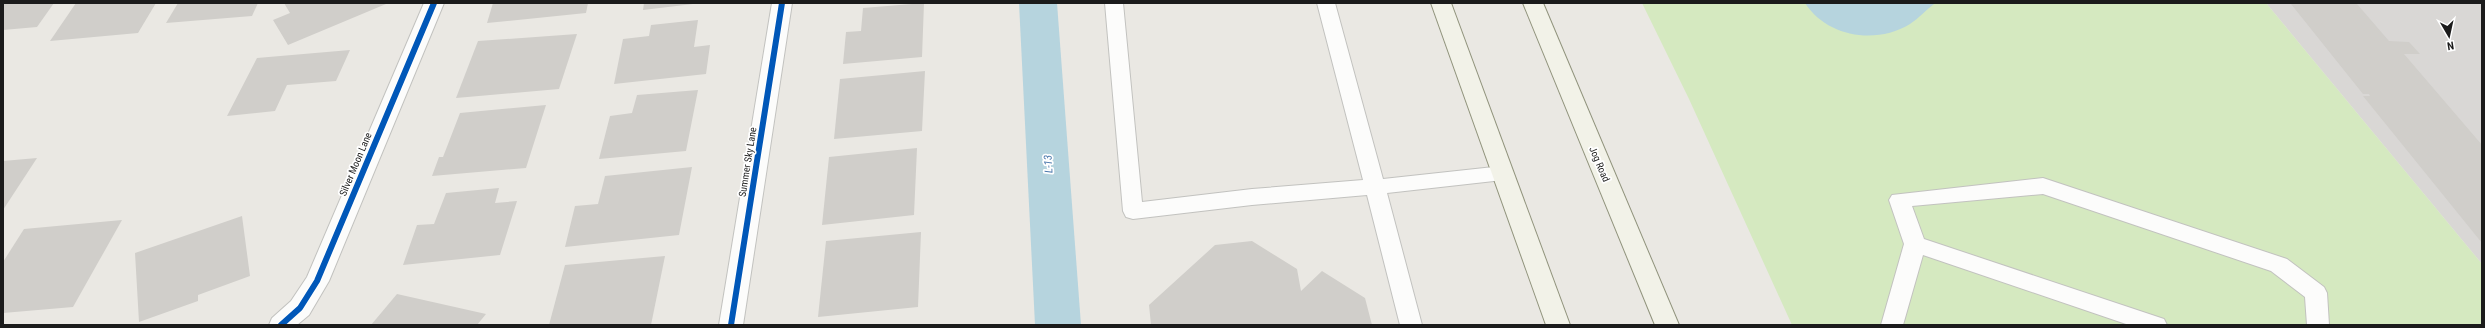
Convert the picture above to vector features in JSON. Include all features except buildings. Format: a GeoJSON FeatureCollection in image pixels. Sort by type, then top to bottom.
{"type":"FeatureCollection","features":[{"type":"Feature","properties":{"kind":"main road"},"geometry":{"type":"LineString","coordinates":[[1442,3],[1558,325]]}},
{"type":"Feature","properties":{"kind":"main road","name":"Jog Road"},"geometry":{"type":"LineString","coordinates":[[1533,3],[1667,325]]}},
{"type":"Feature","properties":{"kind":"street","name":"Silver Moon Lane"},"geometry":{"type":"LineString","coordinates":[[282,325],[300,308],[317,282],[434,3]]}},
{"type":"Feature","properties":{"kind":"street","name":"Summer Sky Lane"},"geometry":{"type":"LineString","coordinates":[[731,325],[782,3]]}},
{"type":"Feature","properties":{"kind":"lane"},"geometry":{"type":"LineString","coordinates":[[1114,3],[1133,211],[1503,173]]}},
{"type":"Feature","properties":{"kind":"lane"},"geometry":{"type":"LineString","coordinates":[[1326,3],[1411,325]]}},
{"type":"Feature","properties":{"kind":"lane"},"geometry":{"type":"LineString","coordinates":[[1892,325],[1915,244],[1899,200],[2043,186],[2279,265],[2316,293],[2318,325]]}},
{"type":"Feature","properties":{"kind":"lane"},"geometry":{"type":"LineString","coordinates":[[1915,244],[2156,325]]}},
{"type":"Feature","properties":{"kind":"shaded area"},"geometry":{"type":"Polygon","coordinates":[[[2266,3],[2482,3],[2482,264],[2266,3]]]}},
{"type":"Feature","properties":{"kind":"green space"},"geometry":{"type":"Polygon","coordinates":[[[1642,3],[2266,3],[2482,264],[2482,325],[1792,325],[1689,99],[1642,3]]]}},
{"type":"Feature","properties":{"kind":"water"},"geometry":{"type":"Polygon","coordinates":[[[1805,3],[1934,4],[1910,24],[1897,31],[1868,36],[1839,30],[1826,24],[1814,15],[1805,3]]]}},
{"type":"Feature","properties":{"kind":"waterway","name":"L-13"},"geometry":{"type":"LineString","coordinates":[[1038,3],[1058,325]]}},
{"type":"Feature","properties":{"kind":"cycle path"},"geometry":{"type":"LineString","coordinates":[[281,325],[300,308],[317,281],[434,3]]}},
{"type":"Feature","properties":{"kind":"cycle path"},"geometry":{"type":"LineString","coordinates":[[731,325],[782,3]]}}]}
